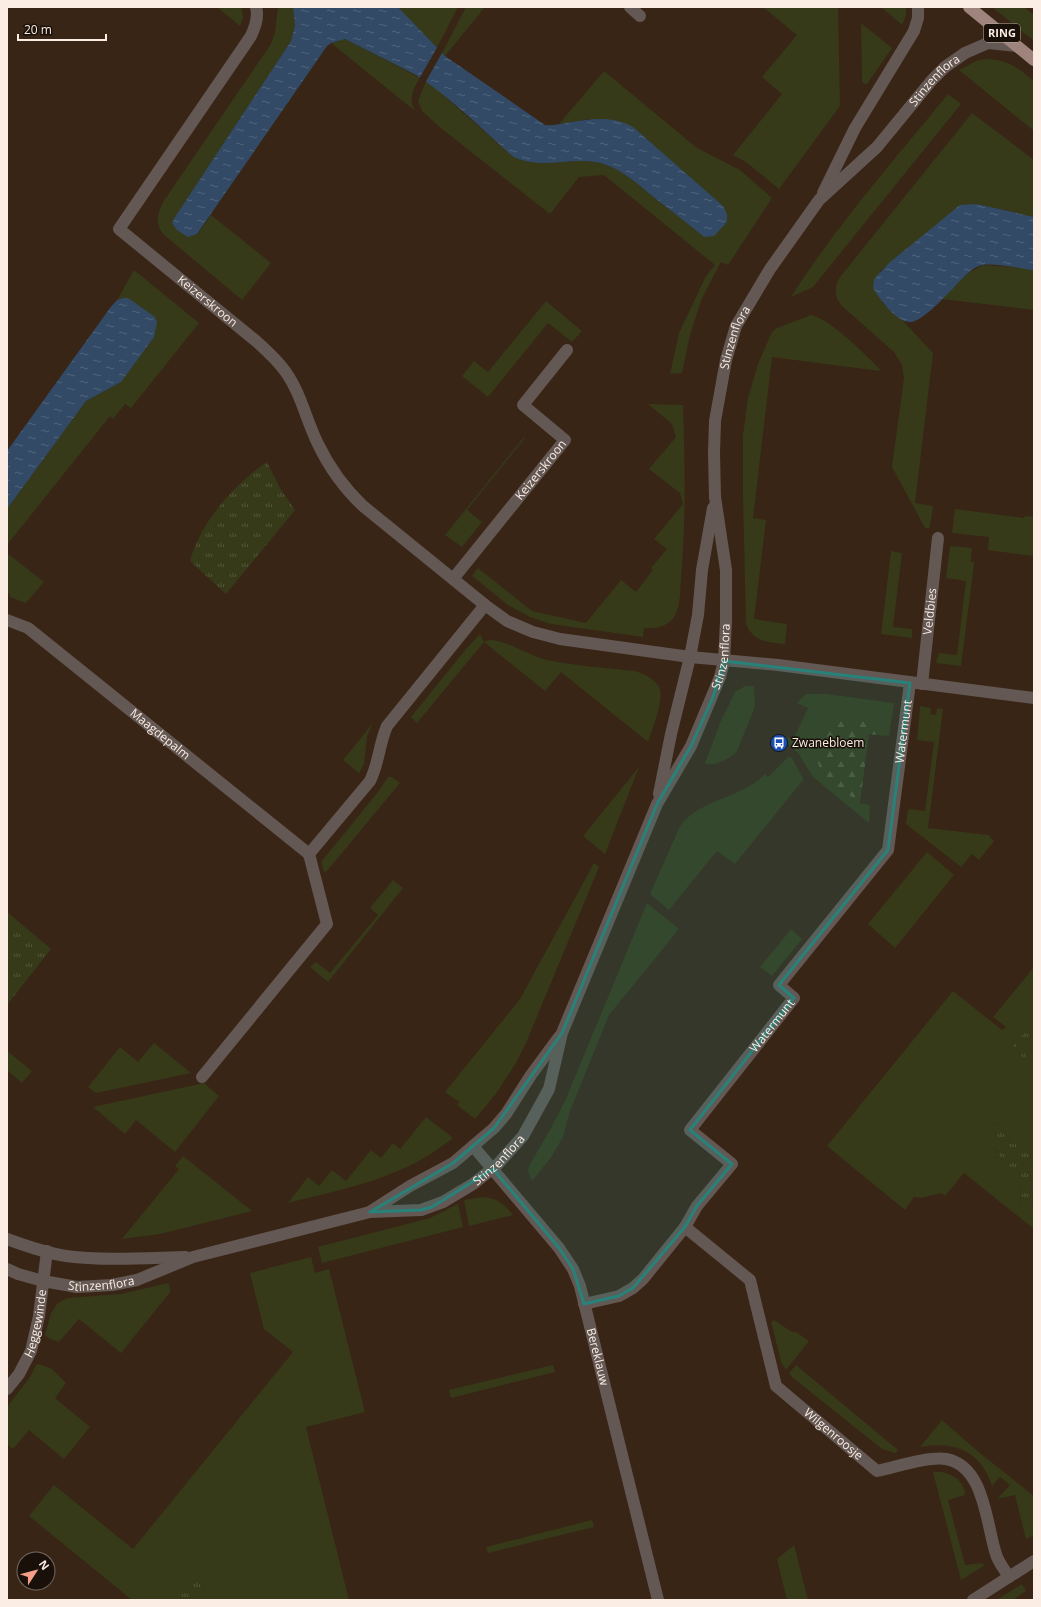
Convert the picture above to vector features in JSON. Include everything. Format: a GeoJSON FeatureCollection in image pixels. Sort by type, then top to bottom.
{"type":"FeatureCollection","features":[{"type":"Feature","properties":{"kind":"main road","name":"RING"},"geometry":{"type":"LineString","coordinates":[[969,7],[1034,60]]}},
{"type":"Feature","properties":{"kind":"street","name":"Keizerskroon"},"geometry":{"type":"LineString","coordinates":[[256,7],[256,23],[251,36],[119,229],[256,341],[277,360],[293,384],[317,444],[347,491],[362,506],[485,605],[507,621],[533,632],[560,639],[690,657]]}},
{"type":"Feature","properties":{"kind":"street"},"geometry":{"type":"LineString","coordinates":[[630,7],[640,16]]}},
{"type":"Feature","properties":{"kind":"street","name":"Stinzenflora"},"geometry":{"type":"LineString","coordinates":[[7,1269],[18,1274],[43,1281],[77,1287],[112,1285],[137,1280],[193,1257],[370,1212],[421,1210],[432,1207],[460,1192],[492,1169],[523,1136],[550,1089],[562,1033],[657,804],[691,746],[713,697],[724,661],[726,570],[715,496],[715,421],[726,360],[736,326],[770,270],[819,200],[855,128],[914,31],[918,18],[918,7]]}},
{"type":"Feature","properties":{"kind":"street","name":"Stinzenflora"},"geometry":{"type":"LineString","coordinates":[[819,200],[877,147],[932,80],[945,67],[965,54],[988,43],[1017,46]]}},
{"type":"Feature","properties":{"kind":"street","name":"Keizerskroon"},"geometry":{"type":"LineString","coordinates":[[453,579],[565,440],[523,405],[567,350]]}},
{"type":"Feature","properties":{"kind":"street","name":"Stinzenflora"},"geometry":{"type":"LineString","coordinates":[[657,804],[698,615],[702,570],[715,496]]}},
{"type":"Feature","properties":{"kind":"street","name":"Veldbies"},"geometry":{"type":"LineString","coordinates":[[916,684],[938,538]]}},
{"type":"Feature","properties":{"kind":"street"},"geometry":{"type":"LineString","coordinates":[[202,1076],[327,924],[309,854],[370,781],[375,771],[382,737],[387,726],[485,605]]}},
{"type":"Feature","properties":{"kind":"street","name":"Maagdepalm"},"geometry":{"type":"LineString","coordinates":[[7,620],[28,628],[309,854]]}},
{"type":"Feature","properties":{"kind":"street"},"geometry":{"type":"LineString","coordinates":[[690,657],[778,666],[1034,698]]}},
{"type":"Feature","properties":{"kind":"street","name":"Watermunt"},"geometry":{"type":"LineString","coordinates":[[584,1304],[619,1296],[632,1288],[642,1279],[685,1227],[697,1206],[732,1164],[690,1130],[794,998],[779,985],[888,850],[916,684]]}},
{"type":"Feature","properties":{"kind":"street","name":"Stinzenflora"},"geometry":{"type":"LineString","coordinates":[[370,1212],[410,1186],[454,1163],[494,1128],[506,1114],[531,1075],[562,1033]]}},
{"type":"Feature","properties":{"kind":"street","name":"Bereklauw"},"geometry":{"type":"LineString","coordinates":[[473,1146],[559,1248],[573,1269],[584,1304],[658,1600]]}},
{"type":"Feature","properties":{"kind":"street","name":"Wilgenroosje"},"geometry":{"type":"LineString","coordinates":[[685,1227],[750,1280],[776,1386],[878,1471],[930,1459],[946,1459],[958,1463],[968,1471],[978,1485],[996,1555],[1009,1577]]}},
{"type":"Feature","properties":{"kind":"street","name":"Stinzenflora"},"geometry":{"type":"LineString","coordinates":[[7,1239],[22,1245],[64,1256],[87,1258],[193,1257]]}},
{"type":"Feature","properties":{"kind":"street","name":"Heggewinde"},"geometry":{"type":"LineString","coordinates":[[7,1389],[19,1374],[30,1351],[38,1316],[47,1251]]}},
{"type":"Feature","properties":{"kind":"street"},"geometry":{"type":"LineString","coordinates":[[974,1600],[1034,1561]]}},
{"type":"Feature","properties":{"kind":"highlighted area"},"geometry":{"type":"Polygon","coordinates":[[[724,661],[910,683],[888,850],[779,985],[794,998],[690,1130],[732,1164],[697,1206],[685,1227],[633,1288],[619,1296],[584,1304],[573,1269],[559,1248],[493,1169],[432,1207],[421,1210],[370,1212],[453,1163],[494,1128],[562,1033],[657,804],[691,746],[713,697],[724,661]]]}},
{"type":"Feature","properties":{"kind":"green space"},"geometry":{"type":"Polygon","coordinates":[[[217,7],[241,7],[243,18],[240,26],[217,7]]]}},
{"type":"Feature","properties":{"kind":"green space"},"geometry":{"type":"Polygon","coordinates":[[[278,7],[293,7],[295,25],[291,41],[175,217],[197,235],[211,215],[271,263],[242,300],[163,234],[160,230],[158,218],[163,202],[271,44],[275,32],[278,7]]]}},
{"type":"Feature","properties":{"kind":"green space"},"geometry":{"type":"Polygon","coordinates":[[[398,7],[458,7],[437,48],[398,7]]]}},
{"type":"Feature","properties":{"kind":"green space"},"geometry":{"type":"Polygon","coordinates":[[[466,7],[485,7],[445,56],[442,53],[466,7]]]}},
{"type":"Feature","properties":{"kind":"green space"},"geometry":{"type":"Polygon","coordinates":[[[763,7],[838,7],[840,106],[779,189],[746,162],[733,155],[782,94],[762,77],[797,35],[763,7]]]}},
{"type":"Feature","properties":{"kind":"green space"},"geometry":{"type":"Polygon","coordinates":[[[881,7],[906,7],[906,15],[903,23],[901,24],[881,7]]]}},
{"type":"Feature","properties":{"kind":"green space"},"geometry":{"type":"Polygon","coordinates":[[[992,7],[1024,7],[1034,15],[1034,41],[992,7]]]}},
{"type":"Feature","properties":{"kind":"green space"},"geometry":{"type":"Polygon","coordinates":[[[861,23],[892,48],[867,84],[862,82],[861,23]]]}},
{"type":"Feature","properties":{"kind":"green space"},"geometry":{"type":"Polygon","coordinates":[[[345,39],[420,78],[412,94],[412,102],[415,111],[331,43],[345,39]]]}},
{"type":"Feature","properties":{"kind":"green space"},"geometry":{"type":"Polygon","coordinates":[[[984,59],[1005,62],[1034,81],[1034,131],[959,70],[976,61],[984,59]]]}},
{"type":"Feature","properties":{"kind":"green space"},"geometry":{"type":"Polygon","coordinates":[[[604,71],[697,148],[740,170],[772,198],[728,265],[721,262],[702,298],[690,335],[682,373],[670,374],[679,333],[706,276],[715,265],[604,175],[579,177],[550,214],[442,129],[422,111],[418,101],[426,81],[512,156],[523,160],[545,163],[589,161],[608,165],[636,183],[704,237],[590,119],[559,124],[604,71]]]}},
{"type":"Feature","properties":{"kind":"green space"},"geometry":{"type":"Polygon","coordinates":[[[948,94],[961,104],[813,287],[791,297],[827,244],[948,94]]]}},
{"type":"Feature","properties":{"kind":"green space"},"geometry":{"type":"Polygon","coordinates":[[[972,113],[1034,160],[1034,217],[977,204],[904,252],[880,271],[882,303],[903,321],[933,353],[915,503],[933,506],[930,527],[925,528],[892,467],[904,378],[902,365],[894,352],[839,303],[836,296],[836,288],[840,277],[972,113]]]}},
{"type":"Feature","properties":{"kind":"green space"},"geometry":{"type":"Polygon","coordinates":[[[983,265],[1025,268],[1034,271],[1034,310],[942,299],[968,273],[983,265]]]}},
{"type":"Feature","properties":{"kind":"green space"},"geometry":{"type":"Polygon","coordinates":[[[134,270],[199,323],[131,408],[125,404],[113,419],[110,416],[7,545],[7,509],[86,401],[121,382],[123,298],[117,300],[134,270]]]}},
{"type":"Feature","properties":{"kind":"green space"},"geometry":{"type":"Polygon","coordinates":[[[546,301],[582,331],[572,342],[548,323],[488,397],[462,376],[474,361],[488,372],[546,301]]]}},
{"type":"Feature","properties":{"kind":"green space"},"geometry":{"type":"Polygon","coordinates":[[[811,315],[828,323],[838,330],[879,368],[880,371],[772,357],[753,518],[766,520],[754,619],[787,624],[785,644],[779,644],[767,642],[756,637],[748,629],[746,623],[743,435],[748,398],[758,364],[772,332],[777,328],[811,315]]]}},
{"type":"Feature","properties":{"kind":"green space"},"geometry":{"type":"Polygon","coordinates":[[[648,404],[683,405],[685,492],[683,557],[679,603],[674,617],[668,623],[660,627],[644,628],[643,637],[551,624],[530,617],[508,605],[472,576],[478,568],[532,611],[586,623],[621,580],[636,592],[653,570],[651,568],[667,549],[654,539],[683,504],[680,493],[649,469],[676,437],[672,424],[648,404]]]}},
{"type":"Feature","properties":{"kind":"green space"},"geometry":{"type":"Polygon","coordinates":[[[524,437],[525,438],[467,510],[482,522],[462,547],[445,535],[524,437]]]}},
{"type":"Feature","properties":{"kind":"green space"},"geometry":{"type":"Polygon","coordinates":[[[267,462],[280,488],[295,510],[226,594],[190,561],[202,532],[220,506],[242,482],[267,462]]]}},
{"type":"Feature","properties":{"kind":"green space"},"geometry":{"type":"Polygon","coordinates":[[[955,509],[1024,518],[1025,516],[1034,517],[1033,556],[988,550],[989,537],[952,533],[955,509]]]}},
{"type":"Feature","properties":{"kind":"green space"},"geometry":{"type":"Polygon","coordinates":[[[950,546],[972,548],[971,562],[974,562],[961,666],[936,663],[939,653],[957,655],[966,581],[946,578],[950,546]]]}},
{"type":"Feature","properties":{"kind":"green space"},"geometry":{"type":"Polygon","coordinates":[[[891,551],[902,553],[893,627],[912,629],[912,638],[881,634],[891,551]]]}},
{"type":"Feature","properties":{"kind":"green space"},"geometry":{"type":"Polygon","coordinates":[[[7,553],[44,582],[26,603],[10,597],[10,594],[7,593],[7,553]]]}},
{"type":"Feature","properties":{"kind":"green space"},"geometry":{"type":"Polygon","coordinates":[[[480,634],[484,642],[417,723],[411,717],[480,634]]]}},
{"type":"Feature","properties":{"kind":"green space"},"geometry":{"type":"Polygon","coordinates":[[[490,640],[502,642],[547,660],[635,671],[648,677],[659,687],[660,699],[648,742],[561,672],[545,691],[484,642],[490,640]]]}},
{"type":"Feature","properties":{"kind":"green space"},"geometry":{"type":"Polygon","coordinates":[[[745,686],[754,686],[755,707],[737,751],[731,757],[722,762],[713,764],[705,763],[720,723],[735,692],[745,686]]]}},
{"type":"Feature","properties":{"kind":"green space"},"geometry":{"type":"Polygon","coordinates":[[[806,694],[827,694],[894,703],[889,736],[876,735],[876,721],[867,718],[831,718],[860,803],[870,805],[869,823],[813,777],[798,753],[787,743],[779,745],[783,735],[793,740],[808,708],[797,703],[806,694]]]}},
{"type":"Feature","properties":{"kind":"green space"},"geometry":{"type":"Polygon","coordinates":[[[920,706],[931,708],[930,714],[936,715],[937,708],[943,709],[928,828],[988,835],[994,841],[979,860],[972,854],[961,867],[906,824],[908,809],[925,811],[934,742],[917,740],[920,706]]]}},
{"type":"Feature","properties":{"kind":"green space"},"geometry":{"type":"Polygon","coordinates":[[[831,718],[867,718],[876,721],[876,735],[869,734],[860,803],[822,775],[814,752],[821,731],[831,718]]]}},
{"type":"Feature","properties":{"kind":"green space"},"geometry":{"type":"Polygon","coordinates":[[[373,723],[367,736],[364,764],[359,773],[343,760],[373,723]]]}},
{"type":"Feature","properties":{"kind":"green space"},"geometry":{"type":"Polygon","coordinates":[[[789,756],[793,760],[805,782],[803,780],[735,864],[717,851],[669,910],[650,894],[680,826],[689,817],[710,804],[745,789],[765,774],[768,777],[789,756]]]}},
{"type":"Feature","properties":{"kind":"green space"},"geometry":{"type":"Polygon","coordinates":[[[639,767],[605,854],[583,836],[639,767]]]}},
{"type":"Feature","properties":{"kind":"green space"},"geometry":{"type":"Polygon","coordinates":[[[388,777],[392,777],[400,783],[327,871],[324,872],[321,862],[378,792],[388,777]]]}},
{"type":"Feature","properties":{"kind":"green space"},"geometry":{"type":"Polygon","coordinates":[[[927,852],[954,875],[895,948],[868,924],[927,852]]]}},
{"type":"Feature","properties":{"kind":"green space"},"geometry":{"type":"Polygon","coordinates":[[[594,863],[599,867],[526,1043],[516,1063],[495,1095],[475,1119],[457,1105],[459,1102],[445,1092],[520,999],[594,863]]]}},
{"type":"Feature","properties":{"kind":"green space"},"geometry":{"type":"Polygon","coordinates":[[[393,880],[403,888],[328,982],[310,967],[316,962],[330,973],[378,915],[370,908],[393,880]]]}},
{"type":"Feature","properties":{"kind":"green space"},"geometry":{"type":"Polygon","coordinates":[[[647,903],[679,929],[609,1015],[570,1111],[563,1137],[550,1159],[532,1181],[528,1171],[529,1166],[565,1101],[647,903]]]}},
{"type":"Feature","properties":{"kind":"green space"},"geometry":{"type":"Polygon","coordinates":[[[7,912],[51,949],[7,1005],[7,912]]]}},
{"type":"Feature","properties":{"kind":"green space"},"geometry":{"type":"Polygon","coordinates":[[[791,929],[802,939],[772,976],[760,967],[791,929]]]}},
{"type":"Feature","properties":{"kind":"green space"},"geometry":{"type":"Polygon","coordinates":[[[1034,967],[1034,1229],[964,1173],[945,1196],[941,1193],[921,1198],[914,1197],[905,1210],[827,1146],[953,991],[1002,1030],[1006,1027],[993,1017],[1034,967]],[[998,1122],[983,1132],[1020,1187],[1021,1208],[1033,1208],[1031,1177],[1022,1163],[1031,1157],[1013,1144],[998,1122]]]}},
{"type":"Feature","properties":{"kind":"green space"},"geometry":{"type":"Polygon","coordinates":[[[1027,1030],[1033,1035],[1023,1047],[1027,1060],[1019,1063],[1013,1045],[1027,1030]]]}},
{"type":"Feature","properties":{"kind":"green space"},"geometry":{"type":"Polygon","coordinates":[[[154,1043],[191,1073],[96,1093],[88,1087],[120,1047],[138,1062],[154,1043]]]}},
{"type":"Feature","properties":{"kind":"green space"},"geometry":{"type":"Polygon","coordinates":[[[7,1051],[32,1071],[22,1083],[7,1070],[7,1051]]]}},
{"type":"Feature","properties":{"kind":"green space"},"geometry":{"type":"Polygon","coordinates":[[[204,1083],[219,1096],[175,1152],[136,1120],[125,1134],[93,1107],[204,1083]]]}},
{"type":"Feature","properties":{"kind":"green space"},"geometry":{"type":"Polygon","coordinates":[[[426,1117],[453,1138],[421,1160],[387,1176],[359,1185],[288,1203],[308,1177],[319,1186],[332,1170],[346,1181],[371,1150],[381,1158],[393,1143],[400,1149],[426,1117]]]}},
{"type":"Feature","properties":{"kind":"green space"},"geometry":{"type":"Polygon","coordinates":[[[998,1122],[1013,1144],[1020,1140],[1031,1157],[1022,1163],[1031,1177],[1033,1208],[1021,1208],[1020,1187],[983,1132],[998,1122]]]}},
{"type":"Feature","properties":{"kind":"green space"},"geometry":{"type":"Polygon","coordinates":[[[183,1156],[252,1211],[160,1234],[122,1239],[179,1169],[175,1166],[183,1156]]]}},
{"type":"Feature","properties":{"kind":"green space"},"geometry":{"type":"Polygon","coordinates":[[[483,1197],[500,1202],[513,1215],[469,1226],[464,1200],[483,1197]]]}},
{"type":"Feature","properties":{"kind":"green space"},"geometry":{"type":"Polygon","coordinates":[[[458,1204],[463,1227],[322,1263],[318,1247],[430,1218],[458,1204]]]}},
{"type":"Feature","properties":{"kind":"green space"},"geometry":{"type":"Polygon","coordinates":[[[311,1257],[315,1273],[329,1269],[365,1412],[306,1427],[349,1600],[202,1600],[205,1585],[178,1579],[173,1600],[132,1600],[29,1516],[54,1485],[133,1549],[293,1352],[264,1329],[250,1273],[311,1257]]]}},
{"type":"Feature","properties":{"kind":"green space"},"geometry":{"type":"Polygon","coordinates":[[[168,1283],[171,1291],[121,1353],[79,1319],[59,1342],[48,1338],[45,1335],[51,1313],[57,1304],[67,1298],[121,1294],[168,1283]]]}},
{"type":"Feature","properties":{"kind":"green space"},"geometry":{"type":"Polygon","coordinates":[[[774,1320],[809,1341],[786,1370],[781,1362],[771,1323],[774,1320]]]}},
{"type":"Feature","properties":{"kind":"green space"},"geometry":{"type":"Polygon","coordinates":[[[39,1364],[52,1369],[66,1383],[55,1398],[90,1427],[64,1459],[29,1430],[13,1449],[7,1444],[7,1407],[30,1377],[36,1365],[39,1364]]]}},
{"type":"Feature","properties":{"kind":"green space"},"geometry":{"type":"Polygon","coordinates":[[[553,1365],[555,1372],[451,1398],[449,1390],[553,1365]]]}},
{"type":"Feature","properties":{"kind":"green space"},"geometry":{"type":"Polygon","coordinates":[[[796,1365],[898,1450],[896,1453],[882,1449],[792,1377],[789,1373],[796,1365]]]}},
{"type":"Feature","properties":{"kind":"green space"},"geometry":{"type":"Polygon","coordinates":[[[942,1420],[981,1454],[1034,1496],[1034,1535],[1026,1539],[1015,1495],[997,1499],[1010,1485],[1000,1477],[992,1486],[981,1464],[965,1451],[955,1447],[920,1447],[942,1420]]]}},
{"type":"Feature","properties":{"kind":"green space"},"geometry":{"type":"Polygon","coordinates":[[[933,1472],[950,1474],[962,1485],[965,1495],[948,1500],[965,1565],[982,1563],[985,1565],[961,1580],[933,1472]]]}},
{"type":"Feature","properties":{"kind":"green space"},"geometry":{"type":"Polygon","coordinates":[[[592,1520],[594,1527],[488,1553],[486,1547],[592,1520]]]}},
{"type":"Feature","properties":{"kind":"green space"},"geometry":{"type":"Polygon","coordinates":[[[794,1545],[808,1600],[787,1600],[777,1559],[794,1545]]]}},
{"type":"Feature","properties":{"kind":"green space"},"geometry":{"type":"Polygon","coordinates":[[[178,1578],[206,1585],[202,1600],[173,1600],[178,1578]]]}},
{"type":"Feature","properties":{"kind":"green space"},"geometry":{"type":"Polygon","coordinates":[[[1022,1584],[1026,1591],[1013,1600],[996,1600],[1022,1584]]]}},
{"type":"Feature","properties":{"kind":"water"},"geometry":{"type":"Polygon","coordinates":[[[293,7],[398,7],[445,56],[545,125],[584,120],[609,119],[625,123],[633,127],[723,206],[727,214],[727,222],[714,236],[704,237],[630,178],[608,165],[589,161],[545,163],[533,162],[512,156],[466,114],[429,84],[416,75],[345,39],[331,43],[327,46],[197,234],[188,237],[177,230],[172,223],[291,41],[295,25],[293,7]]]}},
{"type":"Feature","properties":{"kind":"water"},"geometry":{"type":"Polygon","coordinates":[[[977,204],[1034,217],[1034,271],[1000,265],[982,265],[973,269],[967,274],[937,305],[923,317],[911,322],[900,319],[894,315],[873,288],[874,279],[889,263],[960,205],[977,204]]]}},
{"type":"Feature","properties":{"kind":"water"},"geometry":{"type":"Polygon","coordinates":[[[128,298],[155,317],[157,322],[154,337],[121,382],[86,401],[7,509],[7,451],[110,308],[117,300],[128,298]]]}},
{"type":"Feature","properties":{"kind":"pier"},"geometry":{"type":"Polygon","coordinates":[[[438,46],[443,51],[425,83],[419,79],[438,46]]]}},
{"type":"Feature","properties":{"kind":"place","name":"Zwanebloem"},"geometry":{"type":"Point","coordinates":[779,743]}}]}
